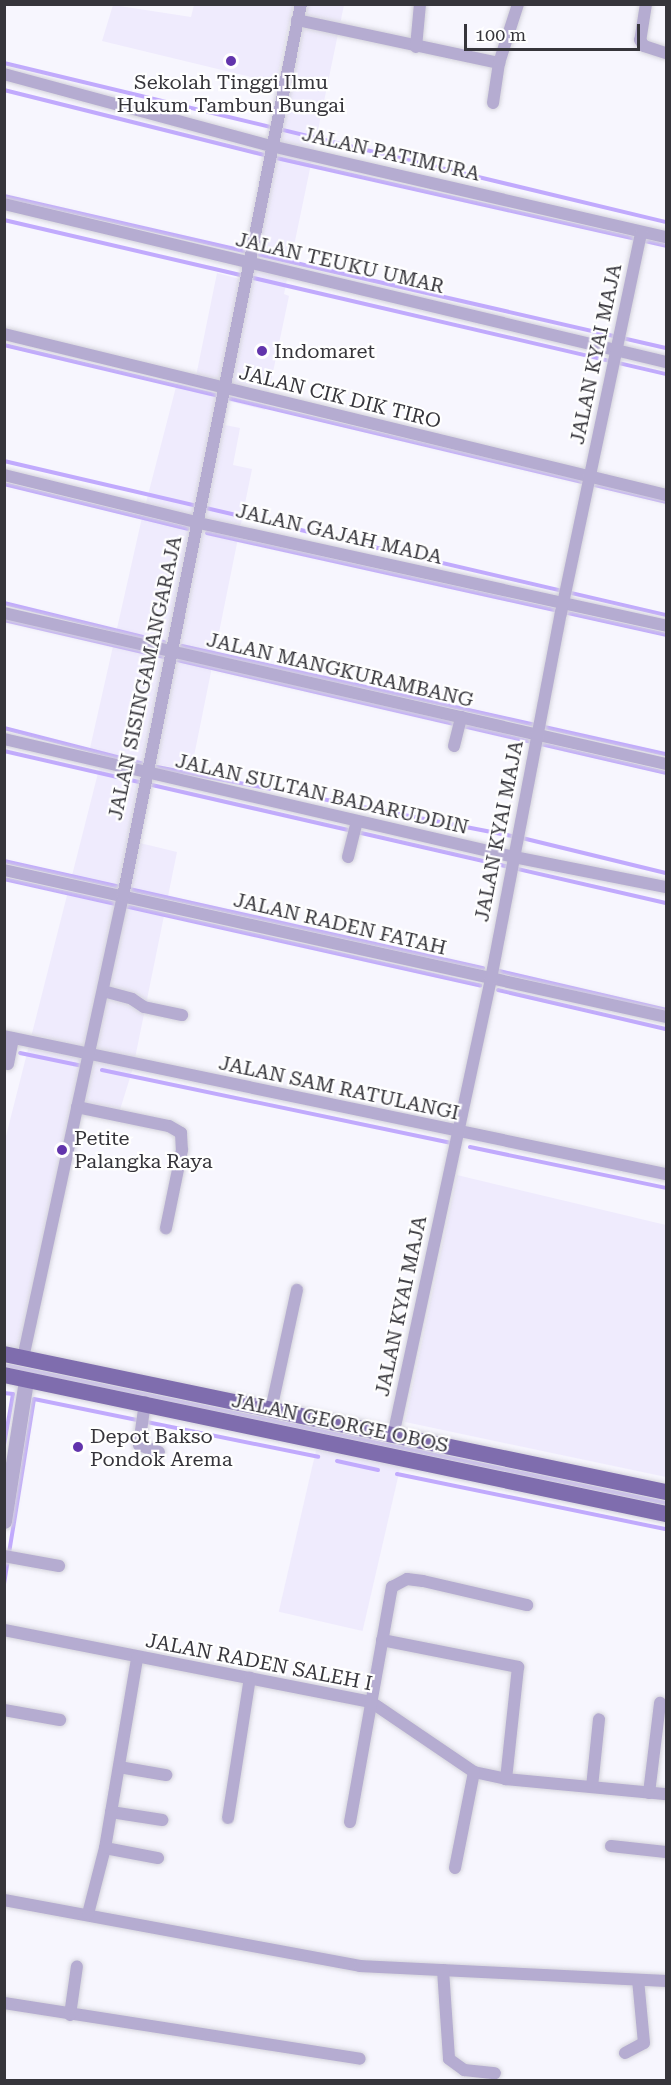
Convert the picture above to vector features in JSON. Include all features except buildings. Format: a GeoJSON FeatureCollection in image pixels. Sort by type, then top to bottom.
{"type":"FeatureCollection","features":[{"type":"Feature","properties":{"kind":"main road","name":"JALAN GEORGE OBOS"},"geometry":{"type":"LineString","coordinates":[[4,1354],[666,1492]]}},
{"type":"Feature","properties":{"kind":"main road","name":"JALAN GEORGE OBOS"},"geometry":{"type":"LineString","coordinates":[[4,1375],[138,1401],[666,1514]]}},
{"type":"Feature","properties":{"kind":"main road"},"geometry":{"type":"LineString","coordinates":[[133,1381],[138,1401]]}},
{"type":"Feature","properties":{"kind":"main road"},"geometry":{"type":"LineString","coordinates":[[618,1503],[623,1483]]}},
{"type":"Feature","properties":{"kind":"street","name":"JALAN SISINGAMANGARAJA"},"geometry":{"type":"LineString","coordinates":[[23,1358],[123,896],[145,774],[199,523],[271,146],[301,4]]}},
{"type":"Feature","properties":{"kind":"street"},"geometry":{"type":"LineString","coordinates":[[416,47],[420,4]]}},
{"type":"Feature","properties":{"kind":"street"},"geometry":{"type":"LineString","coordinates":[[493,103],[499,63],[518,4]]}},
{"type":"Feature","properties":{"kind":"street"},"geometry":{"type":"LineString","coordinates":[[646,4],[640,40],[644,46],[666,53]]}},
{"type":"Feature","properties":{"kind":"street"},"geometry":{"type":"LineString","coordinates":[[297,20],[499,63]]}},
{"type":"Feature","properties":{"kind":"street","name":"JALAN PATIMURA"},"geometry":{"type":"LineString","coordinates":[[4,74],[271,146],[666,237]]}},
{"type":"Feature","properties":{"kind":"street","name":"JALAN TEUKU UMAR"},"geometry":{"type":"LineString","coordinates":[[4,204],[442,306],[666,362]]}},
{"type":"Feature","properties":{"kind":"street","name":"JALAN KYAI MAJA"},"geometry":{"type":"LineString","coordinates":[[393,1436],[491,979],[538,734],[641,232]]}},
{"type":"Feature","properties":{"kind":"street","name":"JALAN CIK DIK TIRO"},"geometry":{"type":"LineString","coordinates":[[4,334],[666,495]]}},
{"type":"Feature","properties":{"kind":"street","name":"JALAN GAJAH MADA"},"geometry":{"type":"LineString","coordinates":[[4,475],[199,523],[666,626]]}},
{"type":"Feature","properties":{"kind":"street","name":"JALAN MANGKURAMBANG"},"geometry":{"type":"LineString","coordinates":[[4,613],[666,764]]}},
{"type":"Feature","properties":{"kind":"street"},"geometry":{"type":"LineString","coordinates":[[454,746],[461,717]]}},
{"type":"Feature","properties":{"kind":"street","name":"JALAN SULTAN BADARUDDIN"},"geometry":{"type":"LineString","coordinates":[[4,739],[145,774],[514,857],[666,887]]}},
{"type":"Feature","properties":{"kind":"street"},"geometry":{"type":"LineString","coordinates":[[348,857],[357,821]]}},
{"type":"Feature","properties":{"kind":"street","name":"JALAN RADEN FATAH"},"geometry":{"type":"LineString","coordinates":[[4,870],[666,1017]]}},
{"type":"Feature","properties":{"kind":"street"},"geometry":{"type":"LineString","coordinates":[[103,991],[132,999],[144,1007],[182,1016]]}},
{"type":"Feature","properties":{"kind":"street"},"geometry":{"type":"LineString","coordinates":[[8,1064],[9,1037]]}},
{"type":"Feature","properties":{"kind":"street","name":"JALAN SAM RATULANGI"},"geometry":{"type":"LineString","coordinates":[[9,1037],[457,1134],[666,1174]]}},
{"type":"Feature","properties":{"kind":"street"},"geometry":{"type":"LineString","coordinates":[[77,1107],[169,1126],[181,1133],[182,1150],[166,1228]]}},
{"type":"Feature","properties":{"kind":"street"},"geometry":{"type":"LineString","coordinates":[[271,1410],[297,1290]]}},
{"type":"Feature","properties":{"kind":"street"},"geometry":{"type":"LineString","coordinates":[[4,1521],[26,1380]]}},
{"type":"Feature","properties":{"kind":"street"},"geometry":{"type":"LineString","coordinates":[[138,1401],[139,1445],[159,1452]]}},
{"type":"Feature","properties":{"kind":"street"},"geometry":{"type":"LineString","coordinates":[[4,1556],[59,1566]]}},
{"type":"Feature","properties":{"kind":"street"},"geometry":{"type":"LineString","coordinates":[[350,1822],[388,1596],[398,1581],[423,1581],[527,1605]]}},
{"type":"Feature","properties":{"kind":"street","name":"JALAN RADEN SALEH I"},"geometry":{"type":"LineString","coordinates":[[4,1630],[137,1658],[371,1702],[474,1772],[506,1779],[666,1794]]}},
{"type":"Feature","properties":{"kind":"street"},"geometry":{"type":"LineString","coordinates":[[382,1640],[518,1667],[506,1779]]}},
{"type":"Feature","properties":{"kind":"street"},"geometry":{"type":"LineString","coordinates":[[88,1914],[105,1848],[137,1658]]}},
{"type":"Feature","properties":{"kind":"street"},"geometry":{"type":"LineString","coordinates":[[228,1818],[250,1678]]}},
{"type":"Feature","properties":{"kind":"street"},"geometry":{"type":"LineString","coordinates":[[650,1793],[660,1703]]}},
{"type":"Feature","properties":{"kind":"street"},"geometry":{"type":"LineString","coordinates":[[4,1710],[60,1720]]}},
{"type":"Feature","properties":{"kind":"street"},"geometry":{"type":"LineString","coordinates":[[592,1787],[599,1719]]}},
{"type":"Feature","properties":{"kind":"street"},"geometry":{"type":"LineString","coordinates":[[118,1767],[166,1775]]}},
{"type":"Feature","properties":{"kind":"street"},"geometry":{"type":"LineString","coordinates":[[454,1868],[474,1772]]}},
{"type":"Feature","properties":{"kind":"street"},"geometry":{"type":"LineString","coordinates":[[111,1812],[162,1820]]}},
{"type":"Feature","properties":{"kind":"street"},"geometry":{"type":"LineString","coordinates":[[611,1846],[666,1852]]}},
{"type":"Feature","properties":{"kind":"street"},"geometry":{"type":"LineString","coordinates":[[105,1848],[158,1858]]}},
{"type":"Feature","properties":{"kind":"street"},"geometry":{"type":"LineString","coordinates":[[4,1900],[360,1966],[666,1981]]}},
{"type":"Feature","properties":{"kind":"street"},"geometry":{"type":"LineString","coordinates":[[70,2015],[77,1966]]}},
{"type":"Feature","properties":{"kind":"street"},"geometry":{"type":"LineString","coordinates":[[443,1970],[449,2059],[464,2070],[495,2073]]}},
{"type":"Feature","properties":{"kind":"street"},"geometry":{"type":"LineString","coordinates":[[626,2053],[644,2043],[638,1980]]}},
{"type":"Feature","properties":{"kind":"street"},"geometry":{"type":"LineString","coordinates":[[4,2003],[360,2059]]}},
{"type":"Feature","properties":{"kind":"shaded area","name":"Sekolah Tinggi Ilmu Hukum Tambun Bungai"},"geometry":{"type":"Polygon","coordinates":[[[113,5],[191,17],[194,5],[293,5],[276,83],[102,41],[113,5]]]}},
{"type":"Feature","properties":{"kind":"shaded area"},"geometry":{"type":"Polygon","coordinates":[[[308,5],[344,5],[284,294],[289,296],[265,410],[228,401],[225,425],[240,428],[233,465],[252,469],[191,771],[151,763],[140,843],[177,852],[133,1068],[119,1113],[72,1104],[20,1352],[5,1348],[5,1140],[99,769],[86,766],[141,522],[177,383],[194,386],[217,273],[251,282],[308,5]]]}},
{"type":"Feature","properties":{"kind":"shaded area"},"geometry":{"type":"Polygon","coordinates":[[[457,1175],[666,1225],[666,1477],[405,1422],[457,1175]]]}},
{"type":"Feature","properties":{"kind":"shaded area"},"geometry":{"type":"Polygon","coordinates":[[[317,1446],[401,1465],[363,1631],[279,1612],[317,1446]]]}},
{"type":"Feature","properties":{"kind":"waterway"},"geometry":{"type":"LineString","coordinates":[[4,63],[666,222]]}},
{"type":"Feature","properties":{"kind":"waterway"},"geometry":{"type":"LineString","coordinates":[[4,90],[272,157],[666,246]]}},
{"type":"Feature","properties":{"kind":"waterway"},"geometry":{"type":"LineString","coordinates":[[4,196],[666,348]]}},
{"type":"Feature","properties":{"kind":"waterway"},"geometry":{"type":"LineString","coordinates":[[4,220],[666,374]]}},
{"type":"Feature","properties":{"kind":"waterway"},"geometry":{"type":"LineString","coordinates":[[4,345],[666,502]]}},
{"type":"Feature","properties":{"kind":"waterway"},"geometry":{"type":"LineString","coordinates":[[4,461],[666,615]]}},
{"type":"Feature","properties":{"kind":"waterway"},"geometry":{"type":"LineString","coordinates":[[4,484],[188,529]]}},
{"type":"Feature","properties":{"kind":"waterway"},"geometry":{"type":"LineString","coordinates":[[207,533],[666,635]]}},
{"type":"Feature","properties":{"kind":"waterway"},"geometry":{"type":"LineString","coordinates":[[4,603],[164,642]]}},
{"type":"Feature","properties":{"kind":"waterway"},"geometry":{"type":"LineString","coordinates":[[4,620],[666,773]]}},
{"type":"Feature","properties":{"kind":"waterway"},"geometry":{"type":"LineString","coordinates":[[182,646],[666,754]]}},
{"type":"Feature","properties":{"kind":"waterway"},"geometry":{"type":"LineString","coordinates":[[4,728],[152,766],[518,837],[666,873]]}},
{"type":"Feature","properties":{"kind":"waterway"},"geometry":{"type":"LineString","coordinates":[[4,751],[666,903]]}},
{"type":"Feature","properties":{"kind":"waterway"},"geometry":{"type":"LineString","coordinates":[[4,861],[483,968]]}},
{"type":"Feature","properties":{"kind":"waterway"},"geometry":{"type":"LineString","coordinates":[[4,879],[480,985]]}},
{"type":"Feature","properties":{"kind":"waterway"},"geometry":{"type":"LineString","coordinates":[[499,971],[666,1010]]}},
{"type":"Feature","properties":{"kind":"waterway"},"geometry":{"type":"LineString","coordinates":[[498,990],[666,1029]]}},
{"type":"Feature","properties":{"kind":"waterway"},"geometry":{"type":"LineString","coordinates":[[20,1053],[83,1066]]}},
{"type":"Feature","properties":{"kind":"waterway"},"geometry":{"type":"LineString","coordinates":[[102,1070],[451,1143]]}},
{"type":"Feature","properties":{"kind":"waterway"},"geometry":{"type":"LineString","coordinates":[[470,1147],[666,1188]]}},
{"type":"Feature","properties":{"kind":"waterway"},"geometry":{"type":"LineString","coordinates":[[4,1365],[666,1503]]}},
{"type":"Feature","properties":{"kind":"waterway"},"geometry":{"type":"LineString","coordinates":[[4,1393],[13,1394],[4,1445]]}},
{"type":"Feature","properties":{"kind":"waterway"},"geometry":{"type":"LineString","coordinates":[[4,1584],[34,1399],[318,1457]]}},
{"type":"Feature","properties":{"kind":"waterway"},"geometry":{"type":"LineString","coordinates":[[337,1461],[378,1470]]}},
{"type":"Feature","properties":{"kind":"waterway"},"geometry":{"type":"LineString","coordinates":[[397,1474],[666,1529]]}},
{"type":"Feature","properties":{"kind":"place","name":"Sekolah Tinggi Ilmu Hukum Tambun Bungai"},"geometry":{"type":"Point","coordinates":[231,61]}},
{"type":"Feature","properties":{"kind":"place","name":"Indomaret"},"geometry":{"type":"Point","coordinates":[262,351]}},
{"type":"Feature","properties":{"kind":"place","name":"Petite Palangka Raya"},"geometry":{"type":"Point","coordinates":[62,1150]}},
{"type":"Feature","properties":{"kind":"place","name":"Depot Bakso Pondok Arema"},"geometry":{"type":"Point","coordinates":[78,1447]}}]}
